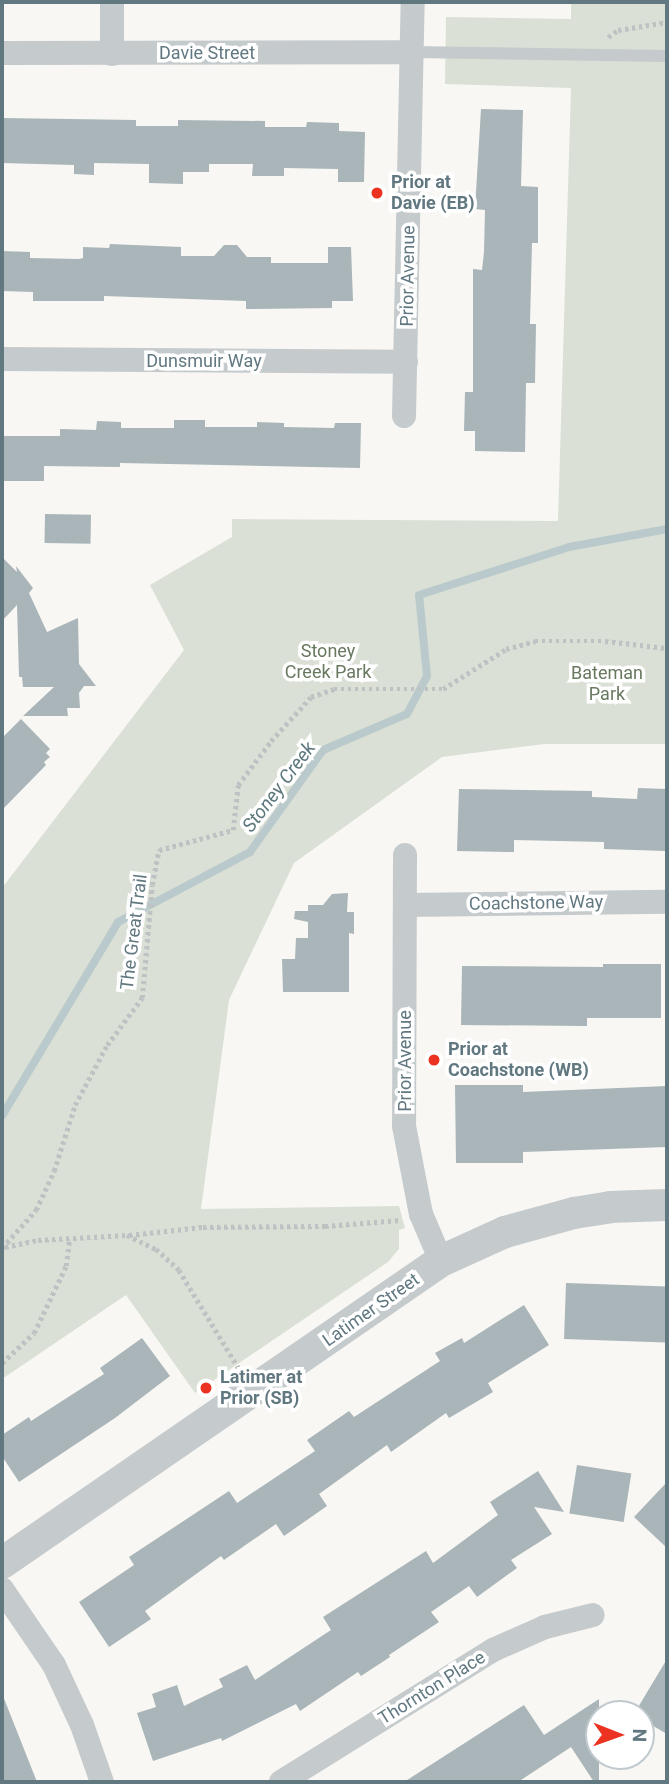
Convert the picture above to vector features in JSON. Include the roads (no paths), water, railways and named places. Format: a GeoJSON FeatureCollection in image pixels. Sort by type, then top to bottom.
{"type":"FeatureCollection","features":[{"type":"Feature","properties":{"kind":"street"},"geometry":{"type":"LineString","coordinates":[[111,54],[112,2]]}},
{"type":"Feature","properties":{"kind":"street","name":"Prior Avenue"},"geometry":{"type":"LineString","coordinates":[[404,416],[413,2]]}},
{"type":"Feature","properties":{"kind":"street","name":"Davie Street"},"geometry":{"type":"LineString","coordinates":[[2,53],[412,52]]}},
{"type":"Feature","properties":{"kind":"street","name":"Dunsmuir Way"},"geometry":{"type":"LineString","coordinates":[[2,359],[406,362]]}},
{"type":"Feature","properties":{"kind":"street","name":"Prior Avenue"},"geometry":{"type":"LineString","coordinates":[[405,855],[404,1126],[421,1214],[441,1261]]}},
{"type":"Feature","properties":{"kind":"street","name":"Coachstone Way"},"geometry":{"type":"LineString","coordinates":[[405,905],[667,902]]}},
{"type":"Feature","properties":{"kind":"street","name":"Latimer Street"},"geometry":{"type":"LineString","coordinates":[[2,1563],[441,1261],[505,1232],[575,1213],[610,1207],[667,1205]]}},
{"type":"Feature","properties":{"kind":"street"},"geometry":{"type":"LineString","coordinates":[[2,1589],[54,1665],[82,1725],[102,1782]]}},
{"type":"Feature","properties":{"kind":"street","name":"Thornton Place"},"geometry":{"type":"LineString","coordinates":[[281,1782],[493,1650],[545,1627],[593,1615]]}},
{"type":"Feature","properties":{"kind":"lane"},"geometry":{"type":"LineString","coordinates":[[412,52],[667,56]]}},
{"type":"Feature","properties":{"kind":"waterway","name":"Stoney Creek"},"geometry":{"type":"LineString","coordinates":[[2,1116],[118,922],[250,852],[323,750],[407,714],[427,676],[419,595],[569,547],[667,529]]}},
{"type":"Feature","properties":{"kind":"place","name":"Prior at Davie (EB)"},"geometry":{"type":"Point","coordinates":[377,193]}},
{"type":"Feature","properties":{"kind":"place","name":"Prior at Coachstone (WB)"},"geometry":{"type":"Point","coordinates":[434,1060]}},
{"type":"Feature","properties":{"kind":"place","name":"Latimer at Prior (SB)"},"geometry":{"type":"Point","coordinates":[206,1388]}},
{"type":"Feature","properties":{"kind":"park label","name":"Stoney Creek Park"},"geometry":{"type":"Point","coordinates":[328,662]}},
{"type":"Feature","properties":{"kind":"park label","name":"Bateman Park"},"geometry":{"type":"Point","coordinates":[607,684]}}]}
